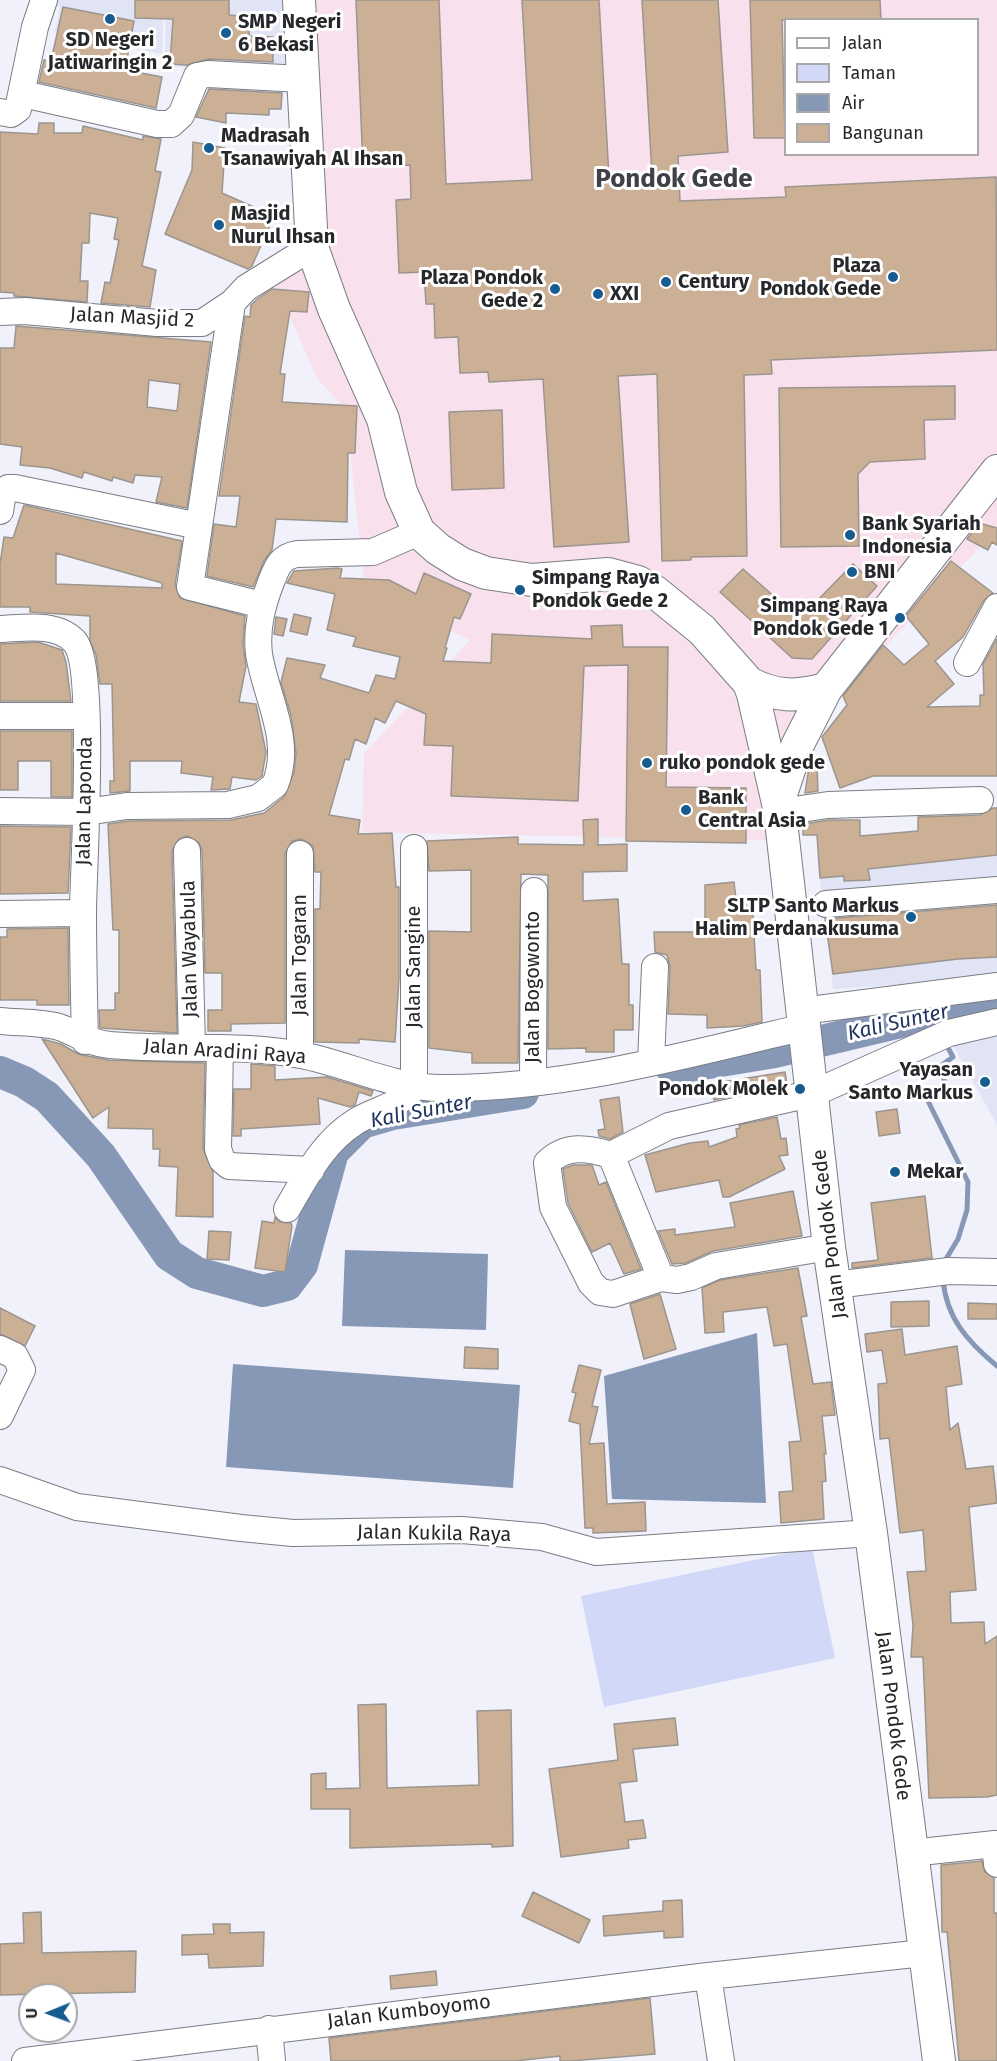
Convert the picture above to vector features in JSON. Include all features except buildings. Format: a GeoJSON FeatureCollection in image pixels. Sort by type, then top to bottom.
{"type":"FeatureCollection","features":[{"type":"Feature","properties":{"kind":"main road"},"geometry":{"type":"LineString","coordinates":[[299,0],[312,247],[330,299],[383,419],[401,492],[419,532],[438,549],[462,564],[486,573],[532,580],[608,574],[638,582],[654,591],[702,630],[749,683],[766,692],[786,696],[802,696],[826,690]]}},
{"type":"Feature","properties":{"kind":"main road","name":"Jalan Pondok Gede"},"geometry":{"type":"LineString","coordinates":[[939,2061],[871,1533],[829,1247],[780,806],[797,746],[826,690],[997,471]]}},
{"type":"Feature","properties":{"kind":"main road"},"geometry":{"type":"LineString","coordinates":[[749,683],[780,806]]}},
{"type":"Feature","properties":{"kind":"street"},"geometry":{"type":"LineString","coordinates":[[0,112],[11,114],[18,109],[23,94],[28,57],[44,0]]}},
{"type":"Feature","properties":{"kind":"street"},"geometry":{"type":"LineString","coordinates":[[23,94],[157,124],[171,124],[181,115],[197,76],[208,74],[302,79]]}},
{"type":"Feature","properties":{"kind":"street","name":"Jalan Masjid 2"},"geometry":{"type":"LineString","coordinates":[[0,312],[25,311],[157,322],[202,323],[232,303],[246,288],[312,247]]}},
{"type":"Feature","properties":{"kind":"street"},"geometry":{"type":"LineString","coordinates":[[232,303],[190,587],[262,605]]}},
{"type":"Feature","properties":{"kind":"street"},"geometry":{"type":"LineString","coordinates":[[0,511],[3,493],[8,488],[15,488],[199,526]]}},
{"type":"Feature","properties":{"kind":"street"},"geometry":{"type":"LineString","coordinates":[[0,811],[86,812],[127,806],[228,804],[258,798],[275,785],[282,748],[260,655],[259,623],[262,605],[278,564],[285,557],[297,554],[373,552],[419,532]]}},
{"type":"Feature","properties":{"kind":"street"},"geometry":{"type":"LineString","coordinates":[[967,663],[997,607]]}},
{"type":"Feature","properties":{"kind":"street","name":"Jalan Laponda"},"geometry":{"type":"LineString","coordinates":[[0,628],[52,629],[75,642],[82,662],[86,716],[83,913],[85,1041]]}},
{"type":"Feature","properties":{"kind":"street"},"geometry":{"type":"LineString","coordinates":[[0,716],[86,716]]}},
{"type":"Feature","properties":{"kind":"street"},"geometry":{"type":"LineString","coordinates":[[780,806],[980,800]]}},
{"type":"Feature","properties":{"kind":"street","name":"Jalan Sangine"},"geometry":{"type":"LineString","coordinates":[[414,848],[414,1087]]}},
{"type":"Feature","properties":{"kind":"street","name":"Jalan Wayabula"},"geometry":{"type":"LineString","coordinates":[[187,851],[192,1047]]}},
{"type":"Feature","properties":{"kind":"street","name":"Jalan Togaran"},"geometry":{"type":"LineString","coordinates":[[300,854],[300,1055]]}},
{"type":"Feature","properties":{"kind":"street"},"geometry":{"type":"LineString","coordinates":[[826,904],[997,890]]}},
{"type":"Feature","properties":{"kind":"street","name":"Jalan Bogowonto"},"geometry":{"type":"LineString","coordinates":[[533,1082],[534,891]]}},
{"type":"Feature","properties":{"kind":"street"},"geometry":{"type":"LineString","coordinates":[[0,914],[83,913]]}},
{"type":"Feature","properties":{"kind":"street"},"geometry":{"type":"LineString","coordinates":[[651,1062],[655,967]]}},
{"type":"Feature","properties":{"kind":"street","name":"Jalan Aradini Raya"},"geometry":{"type":"LineString","coordinates":[[0,1022],[59,1028],[85,1041],[111,1045],[220,1048],[300,1055],[414,1087],[443,1088],[533,1082],[651,1062],[804,1026],[997,986]]}},
{"type":"Feature","properties":{"kind":"street"},"geometry":{"type":"LineString","coordinates":[[829,1247],[716,1266],[677,1280],[661,1278],[613,1294],[600,1292],[591,1282],[552,1207],[547,1163],[556,1153],[579,1148],[611,1155],[669,1126],[921,1045],[949,1033],[997,1022]]}},
{"type":"Feature","properties":{"kind":"street"},"geometry":{"type":"LineString","coordinates":[[220,1048],[218,1149],[222,1160],[229,1166],[311,1170]]}},
{"type":"Feature","properties":{"kind":"street"},"geometry":{"type":"LineString","coordinates":[[287,1209],[326,1147],[355,1122],[406,1097],[414,1087]]}},
{"type":"Feature","properties":{"kind":"street"},"geometry":{"type":"LineString","coordinates":[[611,1155],[661,1278]]}},
{"type":"Feature","properties":{"kind":"street"},"geometry":{"type":"LineString","coordinates":[[835,1285],[949,1271],[997,1272]]}},
{"type":"Feature","properties":{"kind":"street"},"geometry":{"type":"LineString","coordinates":[[0,1348],[15,1356],[22,1370],[0,1416]]}},
{"type":"Feature","properties":{"kind":"street","name":"Jalan Kukila Raya"},"geometry":{"type":"LineString","coordinates":[[0,1480],[76,1507],[241,1528],[293,1533],[462,1530],[542,1537],[596,1552],[871,1533]]}},
{"type":"Feature","properties":{"kind":"street"},"geometry":{"type":"LineString","coordinates":[[911,1853],[996,1850]]}},
{"type":"Feature","properties":{"kind":"street","name":"Jalan Kumboyomo"},"geometry":{"type":"LineString","coordinates":[[25,2061],[708,1976],[924,1953]]}},
{"type":"Feature","properties":{"kind":"street"},"geometry":{"type":"LineString","coordinates":[[708,1976],[721,2061]]}},
{"type":"Feature","properties":{"kind":"street"},"geometry":{"type":"LineString","coordinates":[[269,2029],[272,2061]]}},
{"type":"Feature","properties":{"kind":"shaded area","name":"SD Negeri Jatiwaringin 2"},"geometry":{"type":"Polygon","coordinates":[[[46,0],[164,0],[162,54],[55,32],[60,7],[46,0]]]}},
{"type":"Feature","properties":{"kind":"shaded area","name":"SMP Negeri 6 Bekasi"},"geometry":{"type":"Polygon","coordinates":[[[166,0],[285,0],[290,73],[165,66],[166,0]]]}},
{"type":"Feature","properties":{"kind":"shaded area"},"geometry":{"type":"Polygon","coordinates":[[[309,0],[997,0],[997,529],[813,722],[797,767],[796,841],[362,832],[364,754],[470,640],[365,586],[345,409],[317,378],[275,283],[325,239],[309,0]]]}},
{"type":"Feature","properties":{"kind":"shaded area","name":"SLTP Santo Markus Halim Perdanakusuma"},"geometry":{"type":"Polygon","coordinates":[[[997,839],[997,978],[833,989],[817,856],[997,839]]]}},
{"type":"Feature","properties":{"kind":"shaded area","name":"Yayasan Santo Markus"},"geometry":{"type":"Polygon","coordinates":[[[997,1031],[997,1125],[950,1040],[997,1031]]]}},
{"type":"Feature","properties":{"kind":"green space"},"geometry":{"type":"Polygon","coordinates":[[[812,1548],[835,1658],[604,1707],[581,1596],[812,1548]]]}},
{"type":"Feature","properties":{"kind":"water"},"geometry":{"type":"Polygon","coordinates":[[[345,1250],[488,1254],[486,1330],[342,1326],[345,1250]]]}},
{"type":"Feature","properties":{"kind":"water"},"geometry":{"type":"Polygon","coordinates":[[[757,1333],[766,1503],[612,1499],[604,1376],[757,1333]]]}},
{"type":"Feature","properties":{"kind":"water"},"geometry":{"type":"Polygon","coordinates":[[[233,1364],[520,1385],[513,1488],[226,1467],[233,1364]]]}},
{"type":"Feature","properties":{"kind":"waterway","name":"Kali Sunter"},"geometry":{"type":"LineString","coordinates":[[672,1069],[775,1052],[997,999]]}},
{"type":"Feature","properties":{"kind":"waterway"},"geometry":{"type":"LineString","coordinates":[[931,1015],[939,1031]]}},
{"type":"Feature","properties":{"kind":"waterway"},"geometry":{"type":"LineString","coordinates":[[943,1264],[958,1239],[967,1210],[968,1182],[927,1099],[947,1087],[939,1067],[953,1057],[945,1042]]}},
{"type":"Feature","properties":{"kind":"waterway","name":"Kali Sunter"},"geometry":{"type":"LineString","coordinates":[[0,1072],[24,1082],[47,1097],[101,1156],[169,1255],[197,1273],[263,1291],[287,1285],[302,1265],[333,1152],[362,1123],[393,1114],[523,1093]]}},
{"type":"Feature","properties":{"kind":"waterway"},"geometry":{"type":"LineString","coordinates":[[943,1279],[949,1306],[960,1328],[997,1366]]}},
{"type":"Feature","properties":{"kind":"place","name":"SD Negeri Jatiwaringin 2"},"geometry":{"type":"Point","coordinates":[110,19]}},
{"type":"Feature","properties":{"kind":"place","name":"SMP Negeri 6 Bekasi"},"geometry":{"type":"Point","coordinates":[226,33]}},
{"type":"Feature","properties":{"kind":"place","name":"Madrasah Tsanawiyah Al Ihsan"},"geometry":{"type":"Point","coordinates":[209,148]}},
{"type":"Feature","properties":{"kind":"place","name":"Masjid Nurul Ihsan"},"geometry":{"type":"Point","coordinates":[219,225]}},
{"type":"Feature","properties":{"kind":"place","name":"Plaza Pondok Gede"},"geometry":{"type":"Point","coordinates":[893,277]}},
{"type":"Feature","properties":{"kind":"place","name":"Century"},"geometry":{"type":"Point","coordinates":[666,282]}},
{"type":"Feature","properties":{"kind":"place","name":"Plaza Pondok Gede 2"},"geometry":{"type":"Point","coordinates":[555,289]}},
{"type":"Feature","properties":{"kind":"place","name":"XXI"},"geometry":{"type":"Point","coordinates":[598,294]}},
{"type":"Feature","properties":{"kind":"place","name":"Bank Syariah Indonesia"},"geometry":{"type":"Point","coordinates":[850,535]}},
{"type":"Feature","properties":{"kind":"place","name":"BNI"},"geometry":{"type":"Point","coordinates":[852,572]}},
{"type":"Feature","properties":{"kind":"place","name":"Simpang Raya Pondok Gede 2"},"geometry":{"type":"Point","coordinates":[520,590]}},
{"type":"Feature","properties":{"kind":"place","name":"Simpang Raya Pondok Gede 1"},"geometry":{"type":"Point","coordinates":[900,618]}},
{"type":"Feature","properties":{"kind":"place","name":"ruko pondok gede"},"geometry":{"type":"Point","coordinates":[647,763]}},
{"type":"Feature","properties":{"kind":"place","name":"Bank Central Asia"},"geometry":{"type":"Point","coordinates":[686,810]}},
{"type":"Feature","properties":{"kind":"place","name":"SLTP Santo Markus Halim Perdanakusuma"},"geometry":{"type":"Point","coordinates":[911,917]}},
{"type":"Feature","properties":{"kind":"place","name":"Yayasan Santo Markus"},"geometry":{"type":"Point","coordinates":[985,1082]}},
{"type":"Feature","properties":{"kind":"place","name":"Pondok Molek"},"geometry":{"type":"Point","coordinates":[800,1089]}},
{"type":"Feature","properties":{"kind":"place","name":"Mekar"},"geometry":{"type":"Point","coordinates":[895,1172]}},
{"type":"Feature","properties":{"kind":"district","name":"Pondok Gede"},"geometry":{"type":"Point","coordinates":[674,180]}}]}
